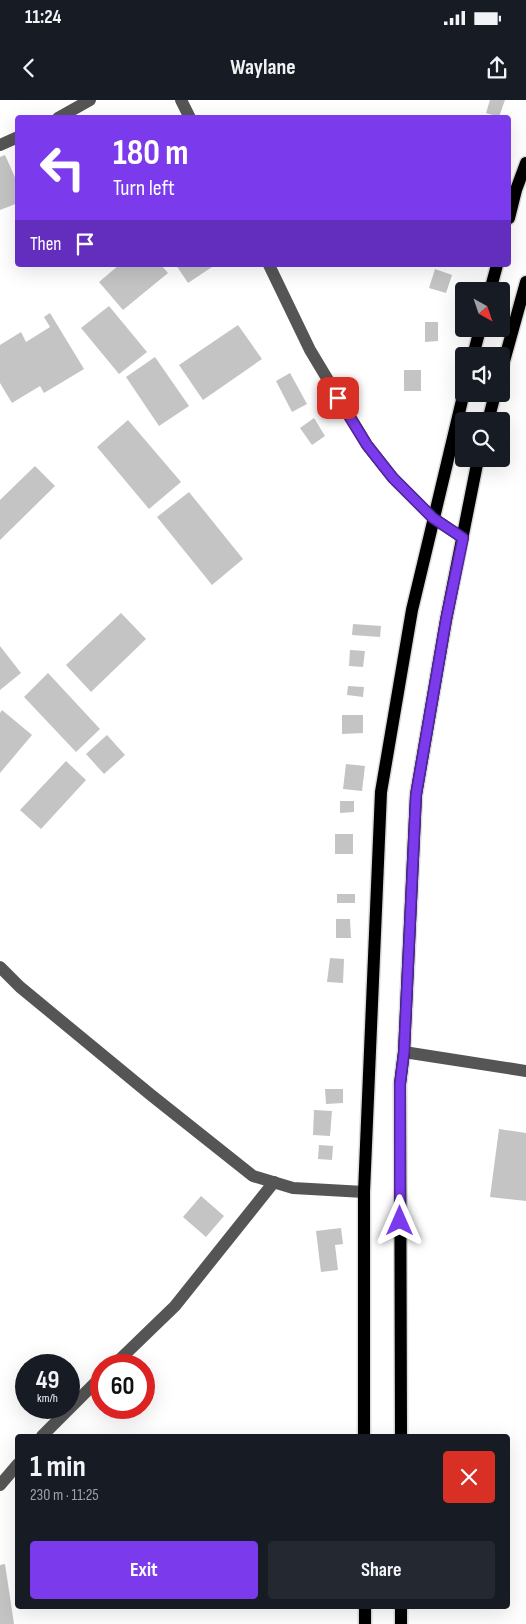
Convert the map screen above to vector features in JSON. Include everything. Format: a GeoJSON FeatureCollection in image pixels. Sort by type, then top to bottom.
{"type":"FeatureCollection","features":[{"type":"Feature","properties":{"kind":"main road"},"geometry":{"type":"LineString","coordinates":[[511,210],[526,163]]}},
{"type":"Feature","properties":{"kind":"main road"},"geometry":{"type":"LineString","coordinates":[[492,282],[496,267]]}},
{"type":"Feature","properties":{"kind":"main road"},"geometry":{"type":"LineString","coordinates":[[508,347],[526,282]]}},
{"type":"Feature","properties":{"kind":"main road"},"geometry":{"type":"LineString","coordinates":[[364,1434],[364,1192],[381,792],[412,610],[462,402]]}},
{"type":"Feature","properties":{"kind":"main road"},"geometry":{"type":"LineString","coordinates":[[401,1434],[400,1084],[404,1052],[416,795],[444,630],[476,467]]}},
{"type":"Feature","properties":{"kind":"main road"},"geometry":{"type":"LineString","coordinates":[[365,1609],[365,1624]]}},
{"type":"Feature","properties":{"kind":"main road"},"geometry":{"type":"LineString","coordinates":[[401,1609],[401,1624]]}},
{"type":"Feature","properties":{"kind":"street"},"geometry":{"type":"LineString","coordinates":[[63,115],[90,100]]}},
{"type":"Feature","properties":{"kind":"street"},"geometry":{"type":"LineString","coordinates":[[181,100],[188,115]]}},
{"type":"Feature","properties":{"kind":"street"},"geometry":{"type":"LineString","coordinates":[[0,144],[15,138]]}},
{"type":"Feature","properties":{"kind":"street"},"geometry":{"type":"LineString","coordinates":[[270,267],[310,350],[367,445],[393,478],[433,518],[463,538]]}},
{"type":"Feature","properties":{"kind":"street"},"geometry":{"type":"LineString","coordinates":[[0,967],[20,987],[253,1176],[293,1188],[364,1192]]}},
{"type":"Feature","properties":{"kind":"street"},"geometry":{"type":"LineString","coordinates":[[404,1052],[526,1071]]}},
{"type":"Feature","properties":{"kind":"street"},"geometry":{"type":"LineString","coordinates":[[125,1354],[175,1306],[274,1182]]}},
{"type":"Feature","properties":{"kind":"street"},"geometry":{"type":"LineString","coordinates":[[44,1434],[90,1389]]}},
{"type":"Feature","properties":{"kind":"street"},"geometry":{"type":"LineString","coordinates":[[0,1485],[15,1468]]}},
{"type":"Feature","properties":{"kind":"building"},"geometry":{"type":"Polygon","coordinates":[[[490,100],[505,100],[500,115],[486,113],[490,100]]]}},
{"type":"Feature","properties":{"kind":"building"},"geometry":{"type":"Polygon","coordinates":[[[5,155],[15,177],[15,204],[0,210],[0,157],[5,155]]]}},
{"type":"Feature","properties":{"kind":"building"},"geometry":{"type":"Polygon","coordinates":[[[117,267],[163,267],[168,273],[123,310],[99,282],[117,267]]]}},
{"type":"Feature","properties":{"kind":"building"},"geometry":{"type":"Polygon","coordinates":[[[177,267],[212,267],[188,283],[177,267]]]}},
{"type":"Feature","properties":{"kind":"building"},"geometry":{"type":"Polygon","coordinates":[[[435,269],[452,275],[446,293],[429,288],[435,269]]]}},
{"type":"Feature","properties":{"kind":"building"},"geometry":{"type":"Polygon","coordinates":[[[109,306],[147,352],[119,374],[81,328],[109,306]]]}},
{"type":"Feature","properties":{"kind":"building"},"geometry":{"type":"Polygon","coordinates":[[[50,313],[84,369],[44,393],[40,386],[12,403],[0,383],[0,345],[21,332],[26,342],[50,327],[44,317],[50,313]]]}},
{"type":"Feature","properties":{"kind":"building"},"geometry":{"type":"Polygon","coordinates":[[[425,322],[438,322],[438,341],[425,342],[425,322]]]}},
{"type":"Feature","properties":{"kind":"building"},"geometry":{"type":"Polygon","coordinates":[[[238,325],[262,359],[203,400],[179,365],[238,325]]]}},
{"type":"Feature","properties":{"kind":"building"},"geometry":{"type":"Polygon","coordinates":[[[155,357],[189,406],[159,426],[126,377],[155,357]]]}},
{"type":"Feature","properties":{"kind":"building"},"geometry":{"type":"Polygon","coordinates":[[[404,370],[421,370],[421,391],[404,391],[404,370]]]}},
{"type":"Feature","properties":{"kind":"building"},"geometry":{"type":"Polygon","coordinates":[[[290,373],[307,404],[292,412],[276,381],[290,373]]]}},
{"type":"Feature","properties":{"kind":"building"},"geometry":{"type":"Polygon","coordinates":[[[314,418],[325,436],[312,445],[300,428],[314,418]]]}},
{"type":"Feature","properties":{"kind":"building"},"geometry":{"type":"Polygon","coordinates":[[[128,420],[181,482],[149,509],[97,447],[128,420]]]}},
{"type":"Feature","properties":{"kind":"building"},"geometry":{"type":"Polygon","coordinates":[[[35,466],[55,486],[0,540],[0,500],[35,466]]]}},
{"type":"Feature","properties":{"kind":"building"},"geometry":{"type":"Polygon","coordinates":[[[189,492],[243,559],[212,585],[157,517],[189,492]]]}},
{"type":"Feature","properties":{"kind":"building"},"geometry":{"type":"Polygon","coordinates":[[[121,613],[146,639],[91,692],[66,665],[121,613]]]}},
{"type":"Feature","properties":{"kind":"building"},"geometry":{"type":"Polygon","coordinates":[[[353,624],[381,626],[380,637],[352,635],[353,624]]]}},
{"type":"Feature","properties":{"kind":"building"},"geometry":{"type":"Polygon","coordinates":[[[0,646],[21,673],[0,690],[0,646]]]}},
{"type":"Feature","properties":{"kind":"building"},"geometry":{"type":"Polygon","coordinates":[[[350,650],[365,651],[363,667],[349,666],[350,650]]]}},
{"type":"Feature","properties":{"kind":"building"},"geometry":{"type":"Polygon","coordinates":[[[48,673],[100,729],[76,752],[24,697],[48,673]]]}},
{"type":"Feature","properties":{"kind":"building"},"geometry":{"type":"Polygon","coordinates":[[[348,686],[364,687],[363,697],[347,695],[348,686]]]}},
{"type":"Feature","properties":{"kind":"building"},"geometry":{"type":"Polygon","coordinates":[[[2,710],[32,735],[0,773],[0,713],[2,710]]]}},
{"type":"Feature","properties":{"kind":"building"},"geometry":{"type":"Polygon","coordinates":[[[342,715],[363,715],[363,733],[342,734],[342,715]]]}},
{"type":"Feature","properties":{"kind":"building"},"geometry":{"type":"Polygon","coordinates":[[[107,735],[125,755],[104,774],[86,754],[107,735]]]}},
{"type":"Feature","properties":{"kind":"building"},"geometry":{"type":"Polygon","coordinates":[[[66,761],[86,780],[41,829],[20,810],[66,761]]]}},
{"type":"Feature","properties":{"kind":"building"},"geometry":{"type":"Polygon","coordinates":[[[346,764],[365,766],[362,791],[343,789],[346,764]]]}},
{"type":"Feature","properties":{"kind":"building"},"geometry":{"type":"Polygon","coordinates":[[[340,801],[354,801],[354,812],[340,813],[340,801]]]}},
{"type":"Feature","properties":{"kind":"building"},"geometry":{"type":"Polygon","coordinates":[[[335,834],[353,834],[353,854],[335,854],[335,834]]]}},
{"type":"Feature","properties":{"kind":"building"},"geometry":{"type":"Polygon","coordinates":[[[337,894],[355,894],[355,903],[337,903],[337,894]]]}},
{"type":"Feature","properties":{"kind":"building"},"geometry":{"type":"Polygon","coordinates":[[[336,919],[350,919],[351,938],[336,938],[336,919]]]}},
{"type":"Feature","properties":{"kind":"building"},"geometry":{"type":"Polygon","coordinates":[[[330,958],[344,959],[343,983],[327,982],[330,958]]]}},
{"type":"Feature","properties":{"kind":"building"},"geometry":{"type":"Polygon","coordinates":[[[325,1089],[343,1089],[343,1103],[326,1104],[325,1089]]]}},
{"type":"Feature","properties":{"kind":"building"},"geometry":{"type":"Polygon","coordinates":[[[314,1110],[332,1111],[330,1136],[313,1135],[314,1110]]]}},
{"type":"Feature","properties":{"kind":"building"},"geometry":{"type":"Polygon","coordinates":[[[499,1129],[526,1133],[526,1201],[490,1197],[499,1129]]]}},
{"type":"Feature","properties":{"kind":"building"},"geometry":{"type":"Polygon","coordinates":[[[319,1145],[333,1146],[332,1160],[318,1159],[319,1145]]]}},
{"type":"Feature","properties":{"kind":"building"},"geometry":{"type":"Polygon","coordinates":[[[201,1196],[224,1216],[206,1237],[183,1217],[201,1196]]]}},
{"type":"Feature","properties":{"kind":"building"},"geometry":{"type":"Polygon","coordinates":[[[341,1228],[343,1244],[335,1245],[338,1270],[321,1272],[316,1231],[341,1228]]]}},
{"type":"Feature","properties":{"kind":"building"},"geometry":{"type":"Polygon","coordinates":[[[5,1564],[14,1624],[0,1624],[0,1565],[5,1564]]]}},
{"type":"Feature","properties":{"kind":"route"},"geometry":{"type":"LineString","coordinates":[[338,398],[367,445],[393,478],[433,518],[463,538],[446,620],[416,795],[404,1052],[400,1084],[400,1221]]}}]}
